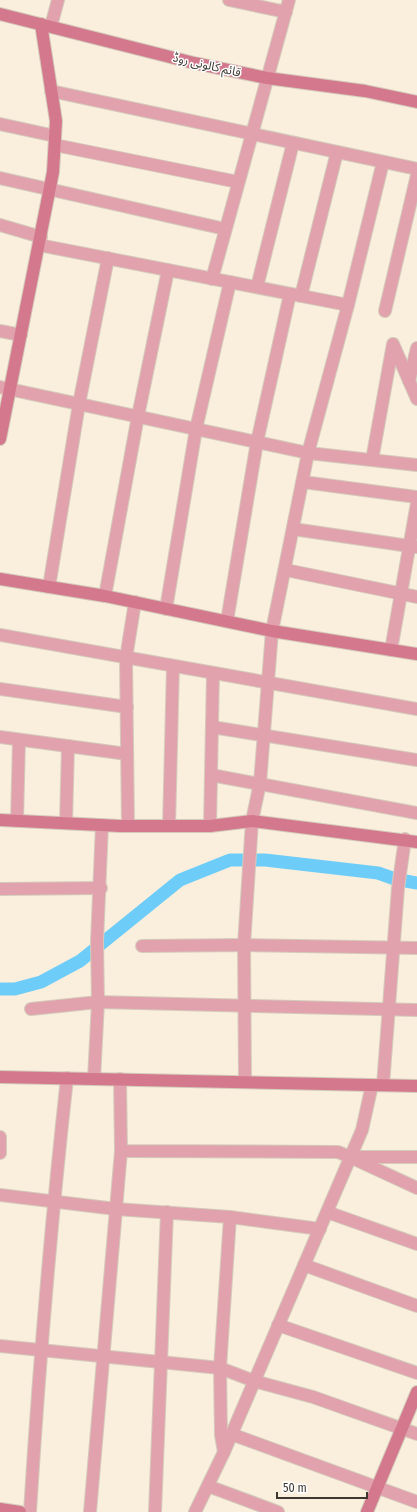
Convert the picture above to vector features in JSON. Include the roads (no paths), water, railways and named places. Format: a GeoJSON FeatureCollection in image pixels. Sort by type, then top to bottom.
{"type":"FeatureCollection","features":[{"type":"Feature","properties":{"kind":"street"},"geometry":{"type":"LineString","coordinates":[[0,440],[5,388],[20,336],[50,190],[56,121],[51,91],[46,25],[58,0]]}},
{"type":"Feature","properties":{"kind":"street"},"geometry":{"type":"LineString","coordinates":[[229,0],[286,12]]}},
{"type":"Feature","properties":{"kind":"street"},"geometry":{"type":"LineString","coordinates":[[212,279],[289,0]]}},
{"type":"Feature","properties":{"kind":"street","name":"قائم کالونی روڈ"},"geometry":{"type":"LineString","coordinates":[[0,14],[194,63],[267,78],[365,91],[417,102]]}},
{"type":"Feature","properties":{"kind":"street"},"geometry":{"type":"LineString","coordinates":[[51,91],[417,169]]}},
{"type":"Feature","properties":{"kind":"street"},"geometry":{"type":"LineString","coordinates":[[0,124],[55,140],[238,182]]}},
{"type":"Feature","properties":{"kind":"street"},"geometry":{"type":"LineString","coordinates":[[257,287],[293,142]]}},
{"type":"Feature","properties":{"kind":"street"},"geometry":{"type":"LineString","coordinates":[[227,621],[257,442],[295,295],[337,152]]}},
{"type":"Feature","properties":{"kind":"street"},"geometry":{"type":"LineString","coordinates":[[245,1082],[244,945],[252,821],[260,783],[272,630],[286,570],[308,454],[348,305],[383,162]]}},
{"type":"Feature","properties":{"kind":"street"},"geometry":{"type":"LineString","coordinates":[[385,310],[417,175]]}},
{"type":"Feature","properties":{"kind":"street"},"geometry":{"type":"LineString","coordinates":[[0,178],[225,229]]}},
{"type":"Feature","properties":{"kind":"street"},"geometry":{"type":"LineString","coordinates":[[0,225],[40,241],[108,258],[348,305]]}},
{"type":"Feature","properties":{"kind":"street"},"geometry":{"type":"LineString","coordinates":[[49,587],[79,404],[108,258]]}},
{"type":"Feature","properties":{"kind":"street"},"geometry":{"type":"LineString","coordinates":[[105,596],[138,416],[168,270]]}},
{"type":"Feature","properties":{"kind":"street"},"geometry":{"type":"LineString","coordinates":[[166,609],[196,429],[230,282]]}},
{"type":"Feature","properties":{"kind":"street"},"geometry":{"type":"LineString","coordinates":[[0,331],[20,336]]}},
{"type":"Feature","properties":{"kind":"street"},"geometry":{"type":"LineString","coordinates":[[372,460],[393,344],[417,399]]}},
{"type":"Feature","properties":{"kind":"street"},"geometry":{"type":"LineString","coordinates":[[409,381],[417,348]]}},
{"type":"Feature","properties":{"kind":"street"},"geometry":{"type":"LineString","coordinates":[[5,388],[308,454],[417,465]]}},
{"type":"Feature","properties":{"kind":"street"},"geometry":{"type":"LineString","coordinates":[[302,482],[417,497]]}},
{"type":"Feature","properties":{"kind":"street"},"geometry":{"type":"LineString","coordinates":[[392,650],[401,595],[413,546],[417,503]]}},
{"type":"Feature","properties":{"kind":"street"},"geometry":{"type":"LineString","coordinates":[[293,530],[413,546]]}},
{"type":"Feature","properties":{"kind":"street"},"geometry":{"type":"LineString","coordinates":[[286,570],[401,595],[417,597]]}},
{"type":"Feature","properties":{"kind":"street"},"geometry":{"type":"LineString","coordinates":[[0,579],[105,596],[272,630],[417,654]]}},
{"type":"Feature","properties":{"kind":"street"},"geometry":{"type":"LineString","coordinates":[[128,826],[126,658],[135,602]]}},
{"type":"Feature","properties":{"kind":"street"},"geometry":{"type":"LineString","coordinates":[[0,635],[417,709]]}},
{"type":"Feature","properties":{"kind":"street"},"geometry":{"type":"LineString","coordinates":[[169,826],[173,666]]}},
{"type":"Feature","properties":{"kind":"street"},"geometry":{"type":"LineString","coordinates":[[210,826],[213,673]]}},
{"type":"Feature","properties":{"kind":"street"},"geometry":{"type":"LineString","coordinates":[[0,689],[127,707]]}},
{"type":"Feature","properties":{"kind":"street"},"geometry":{"type":"LineString","coordinates":[[212,727],[417,760]]}},
{"type":"Feature","properties":{"kind":"street"},"geometry":{"type":"LineString","coordinates":[[0,737],[127,754]]}},
{"type":"Feature","properties":{"kind":"street"},"geometry":{"type":"LineString","coordinates":[[17,821],[19,740]]}},
{"type":"Feature","properties":{"kind":"street"},"geometry":{"type":"LineString","coordinates":[[66,823],[68,746]]}},
{"type":"Feature","properties":{"kind":"street"},"geometry":{"type":"LineString","coordinates":[[211,776],[260,783],[417,813]]}},
{"type":"Feature","properties":{"kind":"street"},"geometry":{"type":"LineString","coordinates":[[0,820],[128,826],[210,826],[252,821],[411,841],[399,882],[390,1009],[378,1085],[362,1130],[320,1229],[224,1452],[195,1512]]}},
{"type":"Feature","properties":{"kind":"street"},"geometry":{"type":"LineString","coordinates":[[94,1079],[98,1002],[97,941],[101,888],[102,825]]}},
{"type":"Feature","properties":{"kind":"street"},"geometry":{"type":"LineString","coordinates":[[0,889],[101,888]]}},
{"type":"Feature","properties":{"kind":"street"},"geometry":{"type":"LineString","coordinates":[[142,946],[244,945],[417,948]]}},
{"type":"Feature","properties":{"kind":"street"},"geometry":{"type":"LineString","coordinates":[[31,1009],[98,1002],[417,1010]]}},
{"type":"Feature","properties":{"kind":"street"},"geometry":{"type":"LineString","coordinates":[[0,1077],[417,1086]]}},
{"type":"Feature","properties":{"kind":"street"},"geometry":{"type":"LineString","coordinates":[[30,1512],[40,1350],[53,1201],[67,1078]]}},
{"type":"Feature","properties":{"kind":"street"},"geometry":{"type":"LineString","coordinates":[[90,1512],[121,1151],[120,1079]]}},
{"type":"Feature","properties":{"kind":"street"},"geometry":{"type":"LineString","coordinates":[[0,1137],[0,1153]]}},
{"type":"Feature","properties":{"kind":"street"},"geometry":{"type":"LineString","coordinates":[[121,1151],[338,1152],[417,1188]]}},
{"type":"Feature","properties":{"kind":"street"},"geometry":{"type":"LineString","coordinates":[[350,1157],[417,1157]]}},
{"type":"Feature","properties":{"kind":"street"},"geometry":{"type":"LineString","coordinates":[[0,1195],[116,1209],[230,1217],[320,1229]]}},
{"type":"Feature","properties":{"kind":"street"},"geometry":{"type":"LineString","coordinates":[[155,1512],[167,1212]]}},
{"type":"Feature","properties":{"kind":"street"},"geometry":{"type":"LineString","coordinates":[[326,1212],[417,1244]]}},
{"type":"Feature","properties":{"kind":"street"},"geometry":{"type":"LineString","coordinates":[[224,1452],[221,1435],[220,1368],[230,1217]]}},
{"type":"Feature","properties":{"kind":"street"},"geometry":{"type":"LineString","coordinates":[[304,1265],[417,1306]]}},
{"type":"Feature","properties":{"kind":"street"},"geometry":{"type":"LineString","coordinates":[[278,1325],[417,1373]]}},
{"type":"Feature","properties":{"kind":"street"},"geometry":{"type":"LineString","coordinates":[[0,1346],[220,1368],[254,1381],[313,1397],[417,1434]]}},
{"type":"Feature","properties":{"kind":"street"},"geometry":{"type":"LineString","coordinates":[[367,1512],[417,1392]]}},
{"type":"Feature","properties":{"kind":"street"},"geometry":{"type":"LineString","coordinates":[[231,1434],[417,1502]]}},
{"type":"Feature","properties":{"kind":"street"},"geometry":{"type":"LineString","coordinates":[[208,1486],[278,1512]]}},
{"type":"Feature","properties":{"kind":"street"},"geometry":{"type":"LineString","coordinates":[[0,1509],[20,1512]]}},
{"type":"Feature","properties":{"kind":"waterway"},"geometry":{"type":"LineString","coordinates":[[0,989],[15,989],[41,982],[80,961],[180,880],[230,860],[265,860],[378,873],[395,879],[417,883]]}}]}
